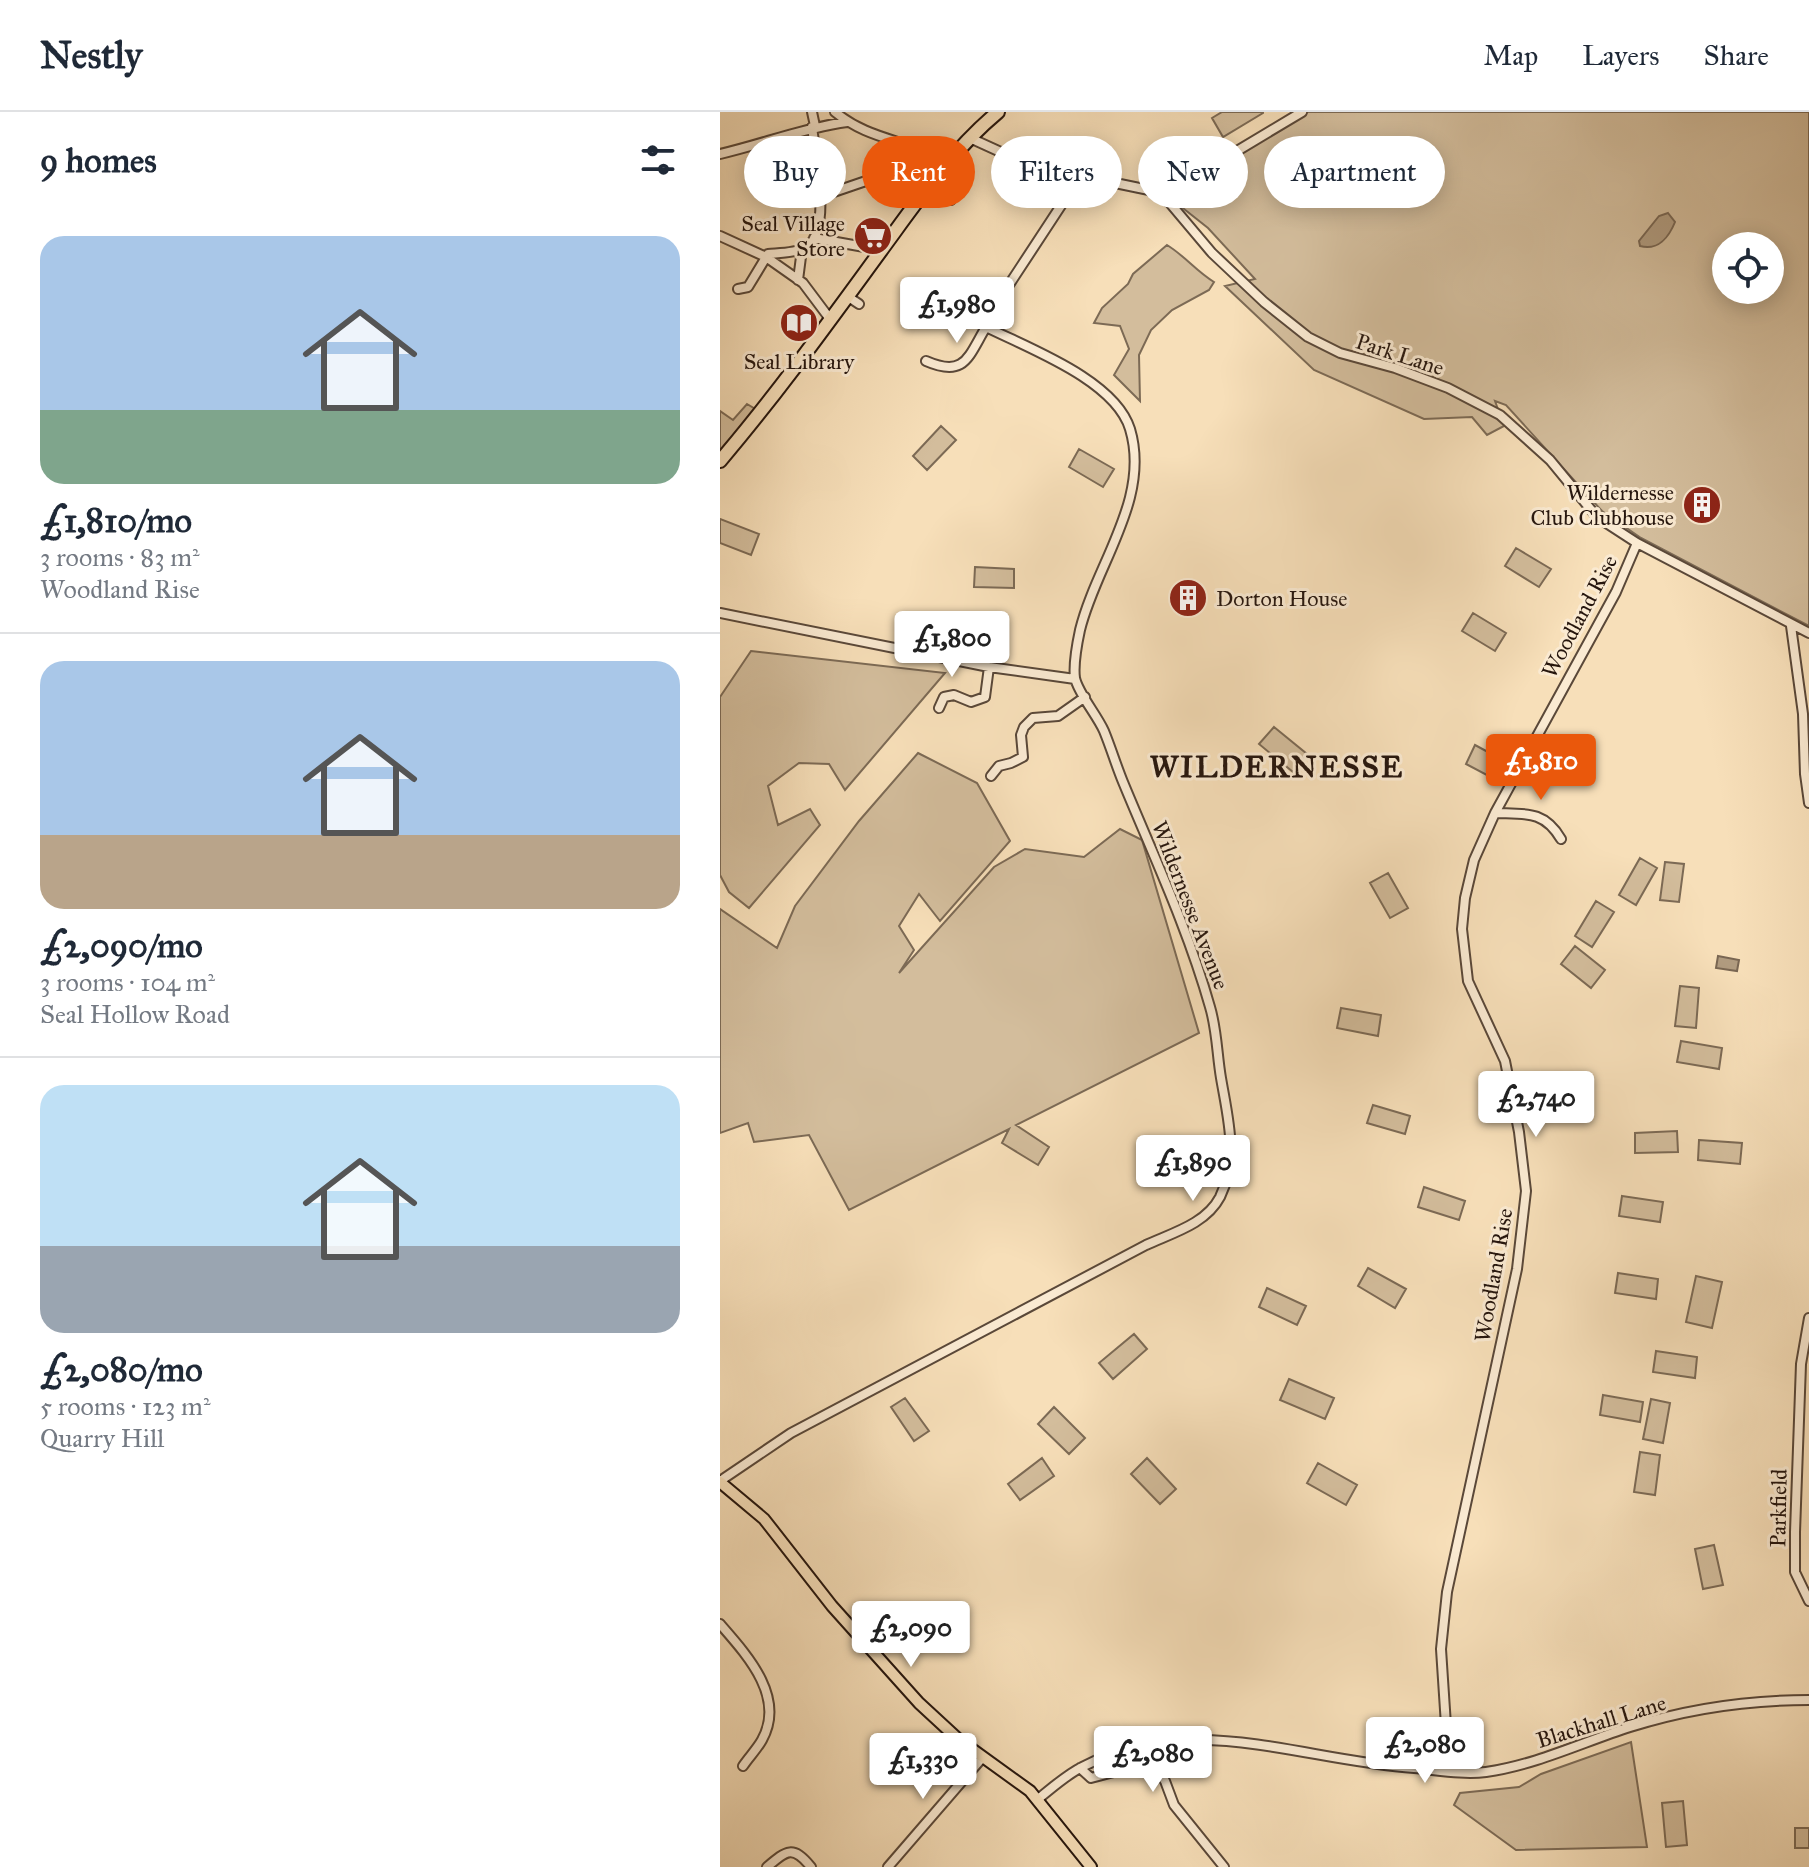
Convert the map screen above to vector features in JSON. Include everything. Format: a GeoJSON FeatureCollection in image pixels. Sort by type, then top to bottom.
{"type":"FeatureCollection","features":[{"type":"Feature","properties":{"kind":"highway"},"geometry":{"type":"LineString","coordinates":[[972,136],[998,112]]}},
{"type":"Feature","properties":{"kind":"highway"},"geometry":{"type":"LineString","coordinates":[[720,461],[774,396],[830,319],[853,300],[879,254],[914,208]]}},
{"type":"Feature","properties":{"kind":"main road"},"geometry":{"type":"LineString","coordinates":[[720,1481],[764,1519],[832,1606],[919,1703],[958,1739],[1038,1799],[1088,1866]]}},
{"type":"Feature","properties":{"kind":"street"},"geometry":{"type":"LineString","coordinates":[[812,112],[814,136]]}},
{"type":"Feature","properties":{"kind":"street"},"geometry":{"type":"LineString","coordinates":[[835,112],[847,122],[875,136]]}},
{"type":"Feature","properties":{"kind":"street"},"geometry":{"type":"LineString","coordinates":[[1248,144],[1302,112]]}},
{"type":"Feature","properties":{"kind":"street"},"geometry":{"type":"LineString","coordinates":[[720,154],[813,127],[847,122]]}},
{"type":"Feature","properties":{"kind":"street"},"geometry":{"type":"LineString","coordinates":[[738,289],[748,287],[769,254],[802,249],[814,238],[820,208]]}},
{"type":"Feature","properties":{"kind":"street"},"geometry":{"type":"LineString","coordinates":[[926,361],[942,368],[955,369],[965,362],[1003,294],[1059,208]]}},
{"type":"Feature","properties":{"kind":"street","name":"Park Lane"},"geometry":{"type":"LineString","coordinates":[[1174,208],[1212,253],[1264,302],[1308,337],[1340,353],[1395,368],[1448,388],[1500,415],[1550,460],[1597,517],[1637,543],[1809,633]]}},
{"type":"Feature","properties":{"kind":"street"},"geometry":{"type":"LineString","coordinates":[[720,236],[766,257],[798,280],[830,319]]}},
{"type":"Feature","properties":{"kind":"street"},"geometry":{"type":"LineString","coordinates":[[814,238],[870,248],[879,254]]}},
{"type":"Feature","properties":{"kind":"street"},"geometry":{"type":"LineString","coordinates":[[798,280],[802,249]]}},
{"type":"Feature","properties":{"kind":"street"},"geometry":{"type":"LineString","coordinates":[[720,613],[989,667],[1075,679],[1077,645],[1086,608],[1119,531],[1131,494],[1136,465],[1130,428],[1121,409],[1092,385],[1054,360],[986,327]]}},
{"type":"Feature","properties":{"kind":"street","name":"Woodland Rise"},"geometry":{"type":"LineString","coordinates":[[1449,1771],[1441,1649],[1447,1592],[1517,1269],[1526,1191],[1519,1132],[1505,1061],[1468,981],[1462,929],[1465,898],[1474,860],[1495,813],[1616,592],[1637,543]]}},
{"type":"Feature","properties":{"kind":"street"},"geometry":{"type":"LineString","coordinates":[[1791,626],[1803,714],[1809,803]]}},
{"type":"Feature","properties":{"kind":"street"},"geometry":{"type":"LineString","coordinates":[[939,708],[944,697],[954,695],[971,702],[985,697],[989,667]]}},
{"type":"Feature","properties":{"kind":"street","name":"Wildernesse Avenue"},"geometry":{"type":"LineString","coordinates":[[720,1481],[791,1433],[1146,1245],[1196,1223],[1219,1198],[1233,1156],[1212,1010],[1160,865],[1103,731],[1075,679]]}},
{"type":"Feature","properties":{"kind":"street"},"geometry":{"type":"LineString","coordinates":[[991,776],[999,766],[1023,757],[1021,735],[1033,718],[1058,716],[1085,697]]}},
{"type":"Feature","properties":{"kind":"street"},"geometry":{"type":"LineString","coordinates":[[1495,813],[1530,815],[1552,823],[1561,839]]}},
{"type":"Feature","properties":{"kind":"street","name":"Parkfield"},"geometry":{"type":"LineString","coordinates":[[1809,1318],[1801,1364],[1795,1532],[1795,1572],[1809,1601]]}},
{"type":"Feature","properties":{"kind":"street"},"geometry":{"type":"LineString","coordinates":[[720,1624],[758,1671],[771,1704],[763,1737],[743,1766]]}},
{"type":"Feature","properties":{"kind":"street","name":"Blackhall Lane"},"geometry":{"type":"LineString","coordinates":[[1038,1799],[1080,1768],[1130,1747],[1191,1739],[1225,1739],[1384,1766],[1484,1772],[1522,1764],[1633,1726],[1701,1710],[1774,1700],[1809,1700]]}},
{"type":"Feature","properties":{"kind":"street"},"geometry":{"type":"LineString","coordinates":[[888,1867],[983,1757]]}},
{"type":"Feature","properties":{"kind":"street"},"geometry":{"type":"LineString","coordinates":[[1080,1768],[1091,1778],[1140,1765],[1156,1769],[1165,1781],[1174,1805],[1224,1867]]}},
{"type":"Feature","properties":{"kind":"street"},"geometry":{"type":"LineString","coordinates":[[767,1867],[783,1853],[792,1851],[803,1857],[811,1867]]}},
{"type":"Feature","properties":{"kind":"shaded area"},"geometry":{"type":"Polygon","coordinates":[[[1222,112],[1263,112],[1225,136],[1212,118],[1222,112]]]}},
{"type":"Feature","properties":{"kind":"shaded area"},"geometry":{"type":"Polygon","coordinates":[[[1297,112],[1809,112],[1809,626],[1641,538],[1602,511],[1506,405],[1495,401],[1504,426],[1487,435],[1472,417],[1424,419],[1314,370],[1225,286],[1255,279],[1208,228],[1183,208],[1248,208],[1248,143],[1297,112]]]}},
{"type":"Feature","properties":{"kind":"shaded area"},"geometry":{"type":"Polygon","coordinates":[[[1668,213],[1675,222],[1666,238],[1657,245],[1640,246],[1639,241],[1659,216],[1668,213]]]}},
{"type":"Feature","properties":{"kind":"shaded area"},"geometry":{"type":"Polygon","coordinates":[[[1167,245],[1214,282],[1209,290],[1172,310],[1151,330],[1139,355],[1140,401],[1114,375],[1129,349],[1120,326],[1094,323],[1102,308],[1128,284],[1133,274],[1167,245]]]}},
{"type":"Feature","properties":{"kind":"shaded area"},"geometry":{"type":"Polygon","coordinates":[[[747,404],[757,410],[720,456],[720,411],[733,420],[747,404]]]}},
{"type":"Feature","properties":{"kind":"shaded area"},"geometry":{"type":"Polygon","coordinates":[[[941,426],[956,440],[927,470],[913,456],[941,426]]]}},
{"type":"Feature","properties":{"kind":"shaded area"},"geometry":{"type":"Polygon","coordinates":[[[1079,449],[1114,469],[1103,487],[1069,467],[1079,449]]]}},
{"type":"Feature","properties":{"kind":"shaded area"},"geometry":{"type":"Polygon","coordinates":[[[720,519],[759,534],[751,555],[720,543],[720,519]]]}},
{"type":"Feature","properties":{"kind":"shaded area"},"geometry":{"type":"Polygon","coordinates":[[[1516,548],[1551,569],[1539,587],[1505,566],[1516,548]]]}},
{"type":"Feature","properties":{"kind":"shaded area"},"geometry":{"type":"Polygon","coordinates":[[[975,567],[1014,569],[1014,588],[974,587],[975,567]]]}},
{"type":"Feature","properties":{"kind":"shaded area"},"geometry":{"type":"Polygon","coordinates":[[[1473,613],[1506,633],[1495,651],[1462,631],[1473,613]]]}},
{"type":"Feature","properties":{"kind":"shaded area"},"geometry":{"type":"Polygon","coordinates":[[[751,651],[945,673],[845,790],[829,764],[799,763],[768,786],[778,825],[810,809],[820,825],[749,908],[729,892],[720,875],[720,697],[751,651]]]}},
{"type":"Feature","properties":{"kind":"shaded area"},"geometry":{"type":"Polygon","coordinates":[[[1274,727],[1307,754],[1293,772],[1259,744],[1274,727]]]}},
{"type":"Feature","properties":{"kind":"shaded area"},"geometry":{"type":"Polygon","coordinates":[[[1475,745],[1510,764],[1500,782],[1466,764],[1475,745]]]}},
{"type":"Feature","properties":{"kind":"shaded area"},"geometry":{"type":"Polygon","coordinates":[[[918,753],[977,783],[1010,841],[940,921],[919,894],[899,926],[914,950],[899,973],[994,867],[1025,849],[1084,857],[1120,829],[1142,840],[1199,1033],[1016,1125],[1049,1147],[1038,1165],[1002,1143],[1009,1129],[849,1210],[809,1135],[754,1142],[748,1123],[720,1133],[720,909],[777,948],[795,906],[859,821],[918,753]]]}},
{"type":"Feature","properties":{"kind":"shaded area"},"geometry":{"type":"Polygon","coordinates":[[[1640,858],[1657,868],[1636,905],[1619,895],[1640,858]]]}},
{"type":"Feature","properties":{"kind":"shaded area"},"geometry":{"type":"Polygon","coordinates":[[[1665,862],[1684,864],[1679,902],[1660,900],[1665,862]]]}},
{"type":"Feature","properties":{"kind":"shaded area"},"geometry":{"type":"Polygon","coordinates":[[[1388,873],[1408,908],[1390,918],[1370,883],[1388,873]]]}},
{"type":"Feature","properties":{"kind":"shaded area"},"geometry":{"type":"Polygon","coordinates":[[[1596,901],[1614,912],[1592,947],[1575,936],[1596,901]]]}},
{"type":"Feature","properties":{"kind":"shaded area"},"geometry":{"type":"Polygon","coordinates":[[[1575,946],[1605,970],[1591,988],[1561,964],[1575,946]]]}},
{"type":"Feature","properties":{"kind":"shaded area"},"geometry":{"type":"Polygon","coordinates":[[[1718,956],[1739,960],[1737,971],[1716,968],[1718,956]]]}},
{"type":"Feature","properties":{"kind":"shaded area"},"geometry":{"type":"Polygon","coordinates":[[[1680,986],[1699,988],[1696,1028],[1675,1026],[1680,986]]]}},
{"type":"Feature","properties":{"kind":"shaded area"},"geometry":{"type":"Polygon","coordinates":[[[1341,1008],[1381,1015],[1378,1036],[1337,1028],[1341,1008]]]}},
{"type":"Feature","properties":{"kind":"shaded area"},"geometry":{"type":"Polygon","coordinates":[[[1681,1041],[1722,1048],[1719,1069],[1677,1062],[1681,1041]]]}},
{"type":"Feature","properties":{"kind":"shaded area"},"geometry":{"type":"Polygon","coordinates":[[[1373,1105],[1410,1116],[1405,1134],[1367,1123],[1373,1105]]]}},
{"type":"Feature","properties":{"kind":"shaded area"},"geometry":{"type":"Polygon","coordinates":[[[1677,1131],[1678,1152],[1635,1153],[1635,1133],[1677,1131]]]}},
{"type":"Feature","properties":{"kind":"shaded area"},"geometry":{"type":"Polygon","coordinates":[[[1699,1140],[1742,1143],[1740,1164],[1698,1160],[1699,1140]]]}},
{"type":"Feature","properties":{"kind":"shaded area"},"geometry":{"type":"Polygon","coordinates":[[[1424,1187],[1465,1201],[1459,1220],[1418,1207],[1424,1187]]]}},
{"type":"Feature","properties":{"kind":"shaded area"},"geometry":{"type":"Polygon","coordinates":[[[1622,1196],[1663,1202],[1660,1222],[1619,1216],[1622,1196]]]}},
{"type":"Feature","properties":{"kind":"shaded area"},"geometry":{"type":"Polygon","coordinates":[[[1368,1268],[1406,1289],[1395,1308],[1358,1286],[1368,1268]]]}},
{"type":"Feature","properties":{"kind":"shaded area"},"geometry":{"type":"Polygon","coordinates":[[[1618,1273],[1658,1279],[1656,1299],[1615,1293],[1618,1273]]]}},
{"type":"Feature","properties":{"kind":"shaded area"},"geometry":{"type":"Polygon","coordinates":[[[1696,1276],[1722,1282],[1712,1328],[1686,1322],[1696,1276]]]}},
{"type":"Feature","properties":{"kind":"shaded area"},"geometry":{"type":"Polygon","coordinates":[[[1267,1288],[1306,1306],[1297,1325],[1259,1307],[1267,1288]]]}},
{"type":"Feature","properties":{"kind":"shaded area"},"geometry":{"type":"Polygon","coordinates":[[[1134,1334],[1147,1349],[1113,1379],[1099,1363],[1134,1334]]]}},
{"type":"Feature","properties":{"kind":"shaded area"},"geometry":{"type":"Polygon","coordinates":[[[1656,1351],[1697,1357],[1695,1378],[1653,1372],[1656,1351]]]}},
{"type":"Feature","properties":{"kind":"shaded area"},"geometry":{"type":"Polygon","coordinates":[[[1289,1379],[1334,1398],[1325,1419],[1280,1400],[1289,1379]]]}},
{"type":"Feature","properties":{"kind":"shaded area"},"geometry":{"type":"Polygon","coordinates":[[[1603,1395],[1643,1402],[1640,1422],[1600,1415],[1603,1395]]]}},
{"type":"Feature","properties":{"kind":"shaded area"},"geometry":{"type":"Polygon","coordinates":[[[905,1398],[929,1431],[914,1441],[891,1407],[905,1398]]]}},
{"type":"Feature","properties":{"kind":"shaded area"},"geometry":{"type":"Polygon","coordinates":[[[1651,1399],[1670,1403],[1663,1443],[1643,1439],[1651,1399]]]}},
{"type":"Feature","properties":{"kind":"shaded area"},"geometry":{"type":"Polygon","coordinates":[[[1054,1407],[1085,1438],[1069,1454],[1038,1424],[1054,1407]]]}},
{"type":"Feature","properties":{"kind":"shaded area"},"geometry":{"type":"Polygon","coordinates":[[[1640,1452],[1660,1455],[1655,1495],[1634,1492],[1640,1452]]]}},
{"type":"Feature","properties":{"kind":"shaded area"},"geometry":{"type":"Polygon","coordinates":[[[1042,1458],[1054,1476],[1020,1500],[1008,1484],[1042,1458]]]}},
{"type":"Feature","properties":{"kind":"shaded area"},"geometry":{"type":"Polygon","coordinates":[[[1147,1458],[1176,1489],[1160,1504],[1131,1474],[1147,1458]]]}},
{"type":"Feature","properties":{"kind":"shaded area"},"geometry":{"type":"Polygon","coordinates":[[[1318,1463],[1357,1485],[1346,1505],[1307,1483],[1318,1463]]]}},
{"type":"Feature","properties":{"kind":"shaded area"},"geometry":{"type":"Polygon","coordinates":[[[1714,1545],[1723,1585],[1703,1589],[1695,1549],[1714,1545]]]}},
{"type":"Feature","properties":{"kind":"shaded area"},"geometry":{"type":"Polygon","coordinates":[[[1631,1742],[1647,1847],[1516,1850],[1454,1805],[1460,1793],[1519,1787],[1541,1774],[1631,1742]]]}},
{"type":"Feature","properties":{"kind":"shaded area"},"geometry":{"type":"Polygon","coordinates":[[[1683,1801],[1687,1845],[1666,1847],[1662,1803],[1683,1801]]]}},
{"type":"Feature","properties":{"kind":"shaded area"},"geometry":{"type":"Polygon","coordinates":[[[1795,1828],[1809,1828],[1809,1848],[1795,1848],[1795,1828]]]}},
{"type":"Feature","properties":{"kind":"place","name":"Seal Village Store"},"geometry":{"type":"Point","coordinates":[873,236]}},
{"type":"Feature","properties":{"kind":"place","name":"Seal Library"},"geometry":{"type":"Point","coordinates":[799,323]}},
{"type":"Feature","properties":{"kind":"place","name":"Wildernesse Club Clubhouse"},"geometry":{"type":"Point","coordinates":[1702,505]}},
{"type":"Feature","properties":{"kind":"place","name":"Dorton House"},"geometry":{"type":"Point","coordinates":[1188,598]}},
{"type":"Feature","properties":{"kind":"district","name":"WILDERNESSE"},"geometry":{"type":"Point","coordinates":[1277,767]}}]}
